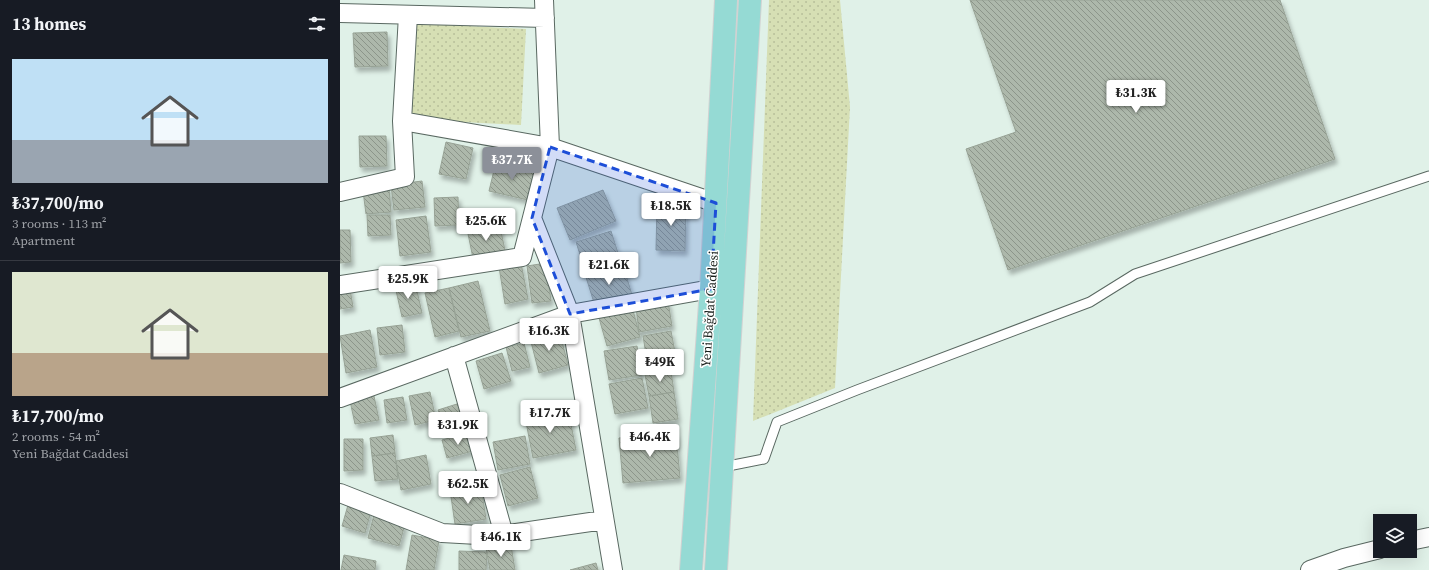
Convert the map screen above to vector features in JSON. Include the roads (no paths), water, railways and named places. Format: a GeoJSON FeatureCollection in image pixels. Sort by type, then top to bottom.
{"type":"FeatureCollection","features":[{"type":"Feature","properties":{"kind":"main road","name":"Yeni Bağdat Caddesi"},"geometry":{"type":"LineString","coordinates":[[690,570],[711,289],[726,0]]}},
{"type":"Feature","properties":{"kind":"main road","name":"Yeni Bağdat Caddesi"},"geometry":{"type":"LineString","coordinates":[[716,570],[750,0]]}},
{"type":"Feature","properties":{"kind":"street"},"geometry":{"type":"LineString","coordinates":[[340,285],[522,257],[550,147],[544,0]]}},
{"type":"Feature","properties":{"kind":"street"},"geometry":{"type":"LineString","coordinates":[[340,13],[545,18]]}},
{"type":"Feature","properties":{"kind":"street"},"geometry":{"type":"LineString","coordinates":[[340,192],[405,177],[402,121],[408,14]]}},
{"type":"Feature","properties":{"kind":"street"},"geometry":{"type":"LineString","coordinates":[[402,121],[550,147],[716,203]]}},
{"type":"Feature","properties":{"kind":"street"},"geometry":{"type":"LineString","coordinates":[[532,218],[570,314],[613,570]]}},
{"type":"Feature","properties":{"kind":"street"},"geometry":{"type":"LineString","coordinates":[[340,398],[570,314],[711,289]]}},
{"type":"Feature","properties":{"kind":"street"},"geometry":{"type":"LineString","coordinates":[[454,356],[504,535]]}},
{"type":"Feature","properties":{"kind":"street"},"geometry":{"type":"LineString","coordinates":[[340,493],[442,533],[496,536],[604,520]]}},
{"type":"Feature","properties":{"kind":"street"},"geometry":{"type":"LineString","coordinates":[[1417,539],[1429,536]]}},
{"type":"Feature","properties":{"kind":"street"},"geometry":{"type":"LineString","coordinates":[[1310,570],[1344,558],[1373,551]]}},
{"type":"Feature","properties":{"kind":"lane"},"geometry":{"type":"LineString","coordinates":[[721,468],[764,458],[777,422],[857,390],[1090,302],[1135,274],[1429,176]]}}]}
